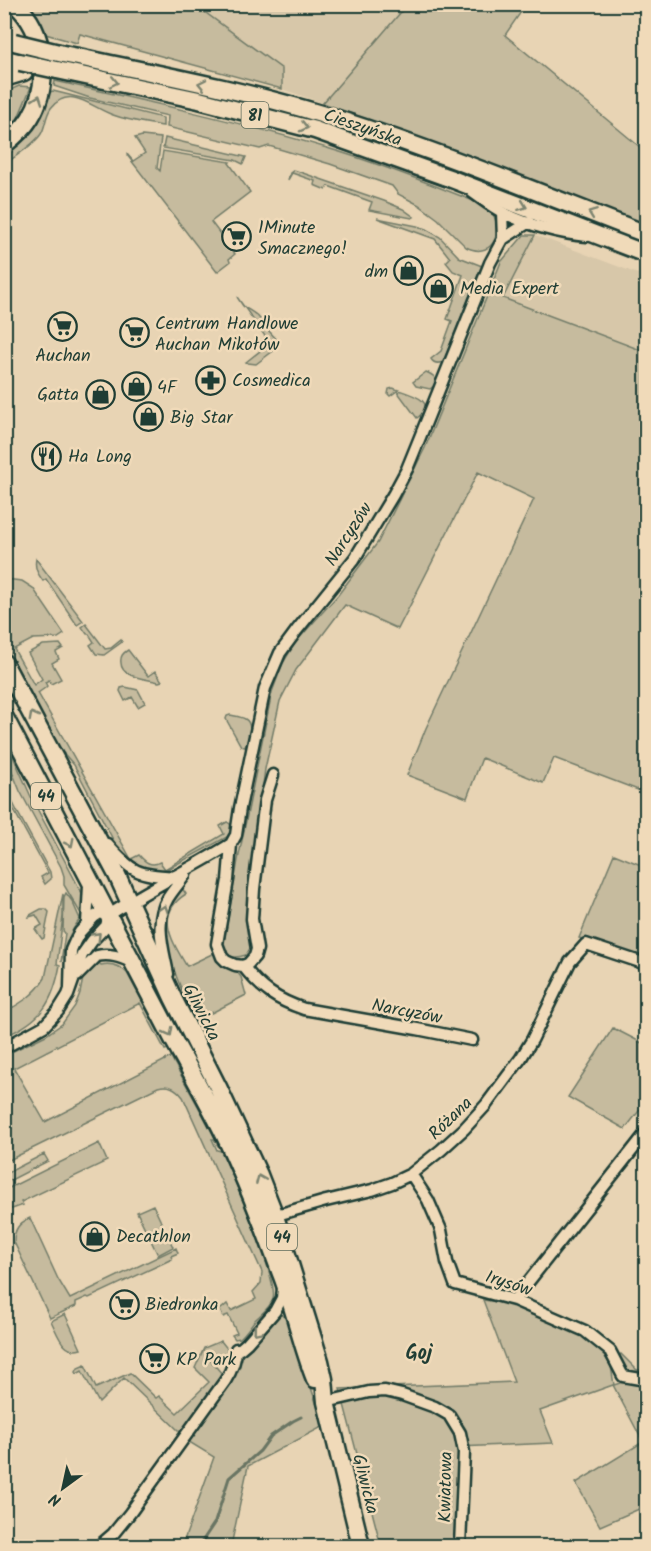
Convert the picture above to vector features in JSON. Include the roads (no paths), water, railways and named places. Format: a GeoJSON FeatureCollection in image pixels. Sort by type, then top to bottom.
{"type":"FeatureCollection","features":[{"type":"Feature","properties":{"kind":"main road"},"geometry":{"type":"LineString","coordinates":[[4,145],[16,135],[30,117],[41,93],[43,60],[36,34],[24,12],[15,4]]}},
{"type":"Feature","properties":{"kind":"main road","name":"81"},"geometry":{"type":"LineString","coordinates":[[9,41],[58,61]]}},
{"type":"Feature","properties":{"kind":"main road","name":"81"},"geometry":{"type":"LineString","coordinates":[[16,64],[58,61]]}},
{"type":"Feature","properties":{"kind":"main road","name":"Cieszyńska"},"geometry":{"type":"LineString","coordinates":[[58,61],[315,130],[449,178],[646,254]]}},
{"type":"Feature","properties":{"kind":"main road","name":"Cieszyńska"},"geometry":{"type":"LineString","coordinates":[[58,61],[259,97],[320,114],[441,155],[646,234]]}},
{"type":"Feature","properties":{"kind":"main road"},"geometry":{"type":"LineString","coordinates":[[4,78],[16,64]]}},
{"type":"Feature","properties":{"kind":"main road","name":"Gliwicka"},"geometry":{"type":"LineString","coordinates":[[4,663],[130,902],[173,998],[218,1087],[259,1176],[281,1274],[310,1368],[317,1385],[326,1398]]}},
{"type":"Feature","properties":{"kind":"main road","name":"Gliwicka"},"geometry":{"type":"LineString","coordinates":[[4,716],[268,1218],[310,1326],[361,1546]]}},
{"type":"Feature","properties":{"kind":"street"},"geometry":{"type":"LineString","coordinates":[[449,178],[502,212],[566,234],[605,238]]}},
{"type":"Feature","properties":{"kind":"street"},"geometry":{"type":"LineString","coordinates":[[502,212],[503,239]]}},
{"type":"Feature","properties":{"kind":"street","name":"Narcyzów"},"geometry":{"type":"LineString","coordinates":[[472,1040],[304,1009],[288,1004],[252,978],[243,966],[226,961],[217,944],[228,880],[231,844],[236,835],[265,688],[280,652],[355,558],[393,495],[418,442],[490,262],[503,239],[529,222]]}},
{"type":"Feature","properties":{"kind":"street"},"geometry":{"type":"LineString","coordinates":[[243,966],[251,962],[257,949],[252,919],[254,889],[265,800],[273,775]]}},
{"type":"Feature","properties":{"kind":"street"},"geometry":{"type":"LineString","coordinates":[[93,829],[123,863],[134,870],[145,874],[176,877]]}},
{"type":"Feature","properties":{"kind":"street"},"geometry":{"type":"LineString","coordinates":[[72,984],[71,951],[80,932],[87,924],[100,914],[109,915],[231,844]]}},
{"type":"Feature","properties":{"kind":"street"},"geometry":{"type":"LineString","coordinates":[[173,998],[161,943],[160,926],[167,899],[189,870]]}},
{"type":"Feature","properties":{"kind":"street"},"geometry":{"type":"LineString","coordinates":[[87,924],[90,891],[88,877]]}},
{"type":"Feature","properties":{"kind":"street"},"geometry":{"type":"LineString","coordinates":[[4,1048],[34,1032],[52,1019],[64,1003],[82,956],[92,941],[106,927],[109,915]]}},
{"type":"Feature","properties":{"kind":"street","name":"Różana"},"geometry":{"type":"LineString","coordinates":[[268,1218],[392,1183],[411,1174],[464,1129],[510,1075],[532,1040],[570,962],[586,945],[646,964]]}},
{"type":"Feature","properties":{"kind":"street"},"geometry":{"type":"LineString","coordinates":[[72,984],[97,956],[109,954],[133,962]]}},
{"type":"Feature","properties":{"kind":"street"},"geometry":{"type":"LineString","coordinates":[[514,1300],[646,1133]]}},
{"type":"Feature","properties":{"kind":"street","name":"Irysów"},"geometry":{"type":"LineString","coordinates":[[411,1174],[428,1200],[441,1230],[447,1262],[456,1284],[514,1300],[585,1331],[610,1351],[623,1377],[646,1380]]}},
{"type":"Feature","properties":{"kind":"street","name":"Gliwicka"},"geometry":{"type":"LineString","coordinates":[[99,1546],[113,1534],[130,1513],[225,1381],[233,1367],[236,1349],[240,1349],[247,1343],[276,1311],[281,1303],[283,1287],[281,1274]]}},
{"type":"Feature","properties":{"kind":"street","name":"Kwiatowa"},"geometry":{"type":"LineString","coordinates":[[326,1398],[385,1391],[435,1407],[449,1415],[460,1432],[464,1452],[460,1546]]}},
{"type":"Feature","properties":{"kind":"street"},"geometry":{"type":"LineString","coordinates":[[4,1538],[14,1546]]}},
{"type":"Feature","properties":{"kind":"waterway"},"geometry":{"type":"LineString","coordinates":[[199,1546],[215,1522],[229,1478],[260,1451],[271,1436],[301,1417]]}},
{"type":"Feature","properties":{"kind":"place","name":"1Minute Smacznego!"},"geometry":{"type":"Point","coordinates":[237,237]}},
{"type":"Feature","properties":{"kind":"place","name":"dm"},"geometry":{"type":"Point","coordinates":[409,271]}},
{"type":"Feature","properties":{"kind":"place","name":"Media Expert"},"geometry":{"type":"Point","coordinates":[439,288]}},
{"type":"Feature","properties":{"kind":"place","name":"Auchan"},"geometry":{"type":"Point","coordinates":[63,326]}},
{"type":"Feature","properties":{"kind":"place","name":"Centrum Handlowe Auchan Mikołów"},"geometry":{"type":"Point","coordinates":[134,333]}},
{"type":"Feature","properties":{"kind":"place","name":"Cosmedica"},"geometry":{"type":"Point","coordinates":[211,380]}},
{"type":"Feature","properties":{"kind":"place","name":"4F"},"geometry":{"type":"Point","coordinates":[136,387]}},
{"type":"Feature","properties":{"kind":"place","name":"Gatta"},"geometry":{"type":"Point","coordinates":[100,394]}},
{"type":"Feature","properties":{"kind":"place","name":"Big Star"},"geometry":{"type":"Point","coordinates":[149,417]}},
{"type":"Feature","properties":{"kind":"place","name":"Ha Long"},"geometry":{"type":"Point","coordinates":[47,456]}},
{"type":"Feature","properties":{"kind":"place","name":"Decathlon"},"geometry":{"type":"Point","coordinates":[95,1236]}},
{"type":"Feature","properties":{"kind":"place","name":"Biedronka"},"geometry":{"type":"Point","coordinates":[124,1304]}},
{"type":"Feature","properties":{"kind":"place","name":"KP Park"},"geometry":{"type":"Point","coordinates":[155,1359]}},
{"type":"Feature","properties":{"kind":"district","name":"Goj"},"geometry":{"type":"Point","coordinates":[419,1352]}}]}
